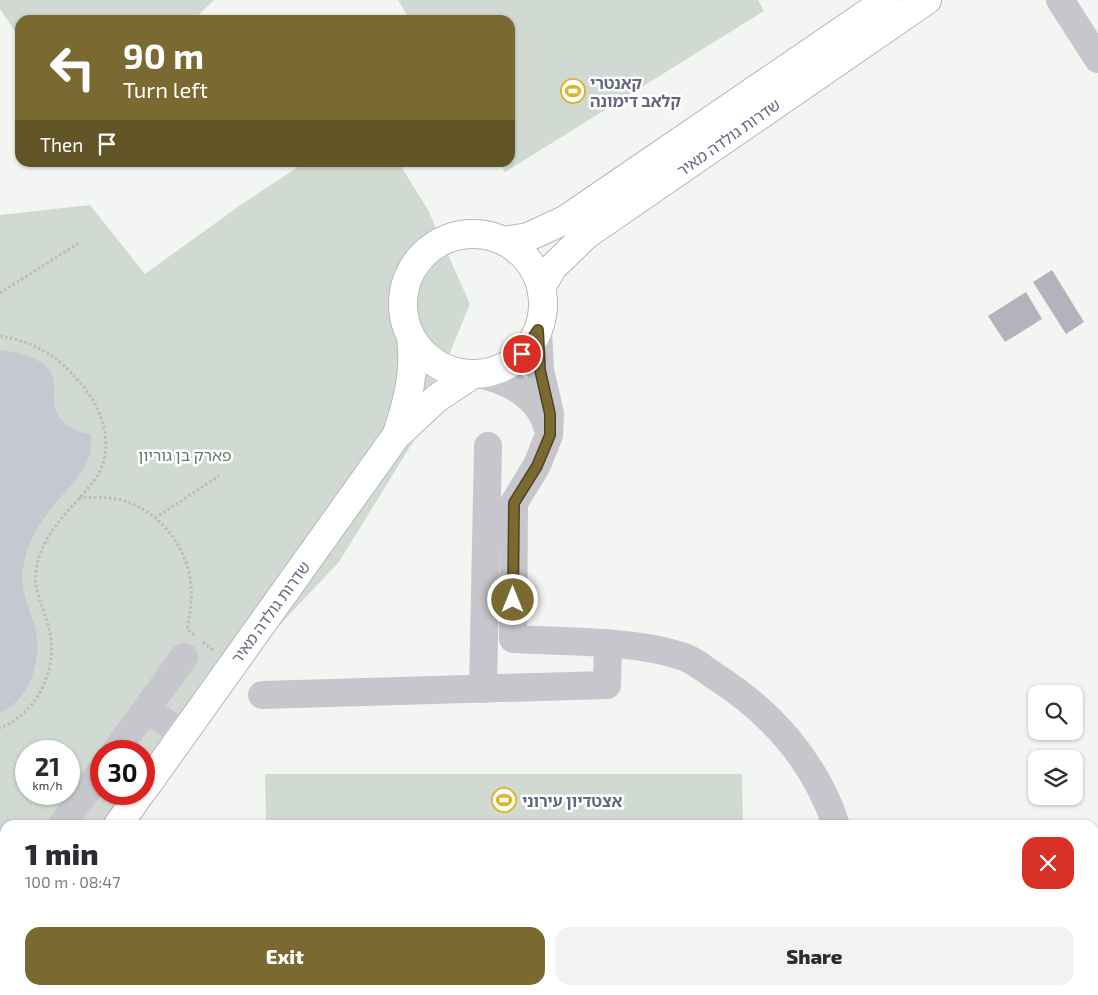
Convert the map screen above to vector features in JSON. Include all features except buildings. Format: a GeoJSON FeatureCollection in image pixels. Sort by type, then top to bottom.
{"type":"FeatureCollection","features":[{"type":"Feature","properties":{"kind":"main road","name":"שדרות גולדה מאיר"},"geometry":{"type":"LineString","coordinates":[[504,241],[528,237],[565,220],[887,0]]}},
{"type":"Feature","properties":{"kind":"main road","name":"שדרות גולדה מאיר"},"geometry":{"type":"LineString","coordinates":[[541,288],[562,257],[586,236],[927,0]]}},
{"type":"Feature","properties":{"kind":"main road"},"geometry":{"type":"LineString","coordinates":[[463,234],[484,234],[504,241],[518,250],[530,263],[541,288],[543,309],[538,330],[528,347],[515,360],[498,370],[476,374],[457,372],[441,366],[427,357],[411,338],[403,309],[404,288],[412,268],[426,251],[443,240],[463,234]]}},
{"type":"Feature","properties":{"kind":"main road","name":"שדרות גולדה מאיר"},"geometry":{"type":"LineString","coordinates":[[396,436],[411,379],[413,350],[411,338]]}},
{"type":"Feature","properties":{"kind":"main road","name":"שדרות גולדה מאיר"},"geometry":{"type":"LineString","coordinates":[[155,773],[396,436],[437,398],[476,374]]}},
{"type":"Feature","properties":{"kind":"main road"},"geometry":{"type":"LineString","coordinates":[[122,820],[132,805]]}},
{"type":"Feature","properties":{"kind":"street"},"geometry":{"type":"LineString","coordinates":[[1060,0],[1098,59]]}},
{"type":"Feature","properties":{"kind":"street"},"geometry":{"type":"LineString","coordinates":[[538,330],[540,370],[550,414],[550,435],[537,466],[514,503],[513,639],[639,647],[685,657],[724,682],[766,714],[802,756],[827,799],[834,820]]}},
{"type":"Feature","properties":{"kind":"street"},"geometry":{"type":"LineString","coordinates":[[476,374],[499,378],[525,394],[544,417],[550,435]]}},
{"type":"Feature","properties":{"kind":"street"},"geometry":{"type":"LineString","coordinates":[[483,689],[488,446]]}},
{"type":"Feature","properties":{"kind":"street"},"geometry":{"type":"LineString","coordinates":[[262,695],[607,685],[608,645]]}},
{"type":"Feature","properties":{"kind":"street"},"geometry":{"type":"LineString","coordinates":[[124,740],[184,657]]}},
{"type":"Feature","properties":{"kind":"street"},"geometry":{"type":"LineString","coordinates":[[146,709],[183,734]]}},
{"type":"Feature","properties":{"kind":"street"},"geometry":{"type":"LineString","coordinates":[[66,820],[90,786]]}},
{"type":"Feature","properties":{"kind":"path"},"geometry":{"type":"LineString","coordinates":[[0,293],[79,243]]}},
{"type":"Feature","properties":{"kind":"path"},"geometry":{"type":"LineString","coordinates":[[0,336],[27,342],[55,356],[78,380],[99,411],[105,438],[104,460],[93,482],[49,534],[38,561],[37,594],[49,629],[51,643],[48,673],[34,702],[23,714],[0,728]]}},
{"type":"Feature","properties":{"kind":"path"},"geometry":{"type":"LineString","coordinates":[[156,518],[219,476]]}},
{"type":"Feature","properties":{"kind":"path"},"geometry":{"type":"LineString","coordinates":[[78,498],[102,497],[122,500],[156,518],[169,532],[180,548],[192,586],[187,629],[232,665]]}},
{"type":"Feature","properties":{"kind":"green space"},"geometry":{"type":"Polygon","coordinates":[[[0,0],[214,0],[198,15],[15,15],[15,32],[0,9],[0,0]]]}},
{"type":"Feature","properties":{"kind":"green space","name":"קאנטרי קלאב דימונה"},"geometry":{"type":"Polygon","coordinates":[[[398,0],[758,0],[764,11],[515,166],[515,15],[407,15],[398,0]]]}},
{"type":"Feature","properties":{"kind":"green space","name":"פארק בן גוריון"},"geometry":{"type":"Polygon","coordinates":[[[298,167],[401,167],[428,210],[470,304],[413,442],[339,562],[235,672],[155,765],[155,740],[90,740],[90,805],[120,805],[107,820],[0,820],[0,215],[90,205],[145,274],[239,206],[298,167]]]}},
{"type":"Feature","properties":{"kind":"green space","name":"קאנטרי קלאב דימונה"},"geometry":{"type":"Polygon","coordinates":[[[502,167],[513,167],[505,172],[502,167]]]}},
{"type":"Feature","properties":{"kind":"green space","name":"אצטדיון עירוני"},"geometry":{"type":"Polygon","coordinates":[[[265,774],[742,774],[743,820],[266,820],[265,774]]]}},
{"type":"Feature","properties":{"kind":"shaded area"},"geometry":{"type":"Polygon","coordinates":[[[0,350],[29,357],[48,368],[53,377],[55,405],[60,418],[70,427],[83,433],[91,434],[91,447],[89,458],[79,477],[44,518],[32,538],[26,553],[22,577],[26,601],[36,632],[37,655],[35,667],[26,690],[10,707],[0,713],[0,350]]]}},
{"type":"Feature","properties":{"kind":"place","name":"קאנטרי קלאב דימונה"},"geometry":{"type":"Point","coordinates":[573,91]}},
{"type":"Feature","properties":{"kind":"place","name":"אצטדיון עירוני"},"geometry":{"type":"Point","coordinates":[504,800]}},
{"type":"Feature","properties":{"kind":"route"},"geometry":{"type":"LineString","coordinates":[[513,600],[514,503],[537,466],[550,435],[550,414],[538,354],[538,330],[534,339],[522,354]]}}]}
